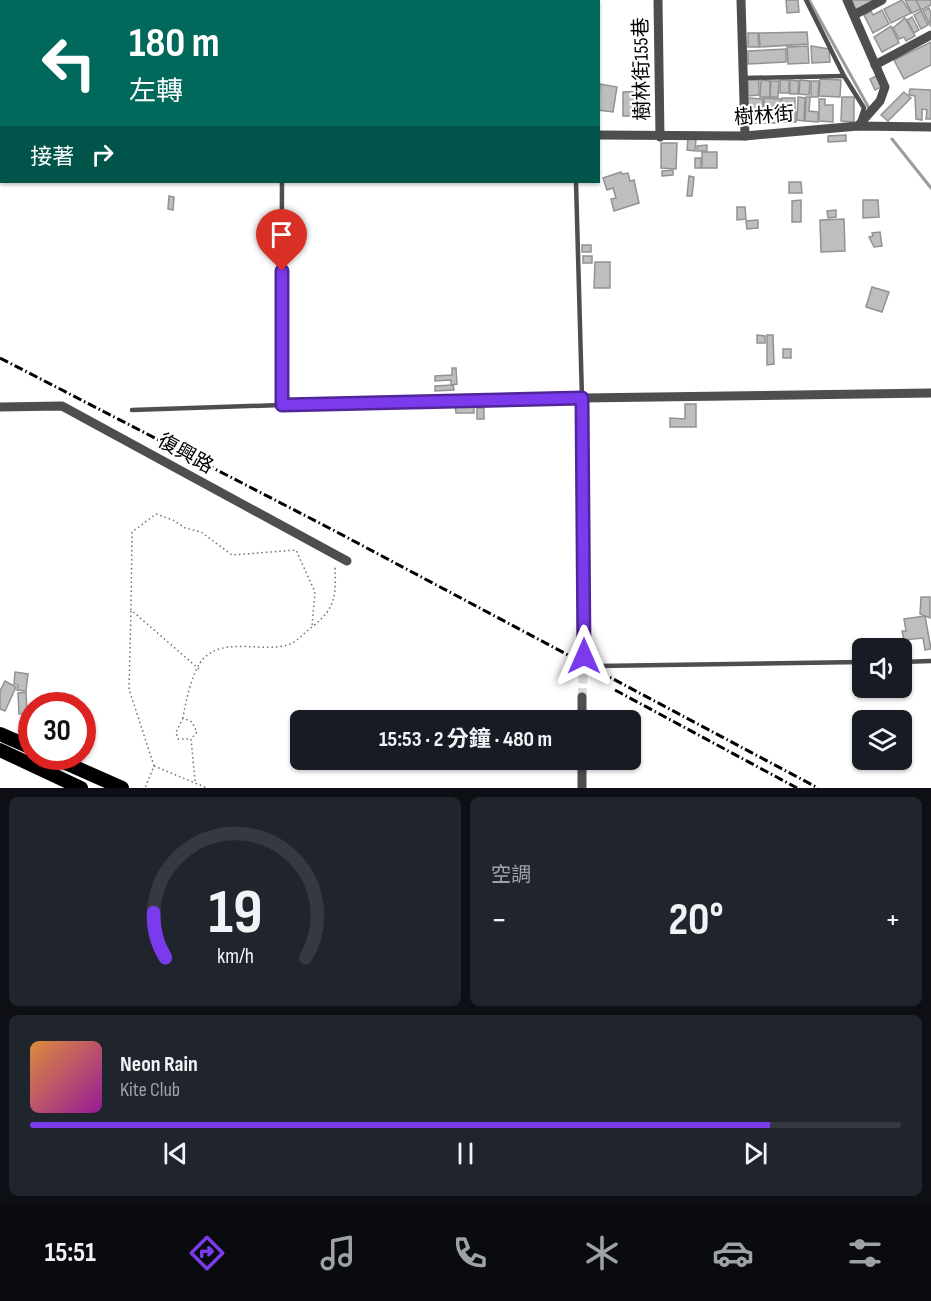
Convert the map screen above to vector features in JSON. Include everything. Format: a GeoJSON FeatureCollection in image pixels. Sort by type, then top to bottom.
{"type":"FeatureCollection","features":[{"type":"Feature","properties":{"kind":"main road"},"geometry":{"type":"LineString","coordinates":[[0,734],[18,742]]}},
{"type":"Feature","properties":{"kind":"main road"},"geometry":{"type":"LineString","coordinates":[[0,750],[81,788]]}},
{"type":"Feature","properties":{"kind":"main road"},"geometry":{"type":"LineString","coordinates":[[82,770],[122,788]]}},
{"type":"Feature","properties":{"kind":"street","name":"樹林街155巷"},"geometry":{"type":"LineString","coordinates":[[658,0],[660,137]]}},
{"type":"Feature","properties":{"kind":"street"},"geometry":{"type":"LineString","coordinates":[[741,0],[745,136]]}},
{"type":"Feature","properties":{"kind":"street"},"geometry":{"type":"LineString","coordinates":[[847,0],[885,87],[880,101],[858,126]]}},
{"type":"Feature","properties":{"kind":"street"},"geometry":{"type":"LineString","coordinates":[[854,15],[882,0]]}},
{"type":"Feature","properties":{"kind":"street"},"geometry":{"type":"LineString","coordinates":[[875,65],[931,35]]}},
{"type":"Feature","properties":{"kind":"street","name":"樹林街"},"geometry":{"type":"LineString","coordinates":[[600,135],[745,136],[858,126],[931,127]]}},
{"type":"Feature","properties":{"kind":"street"},"geometry":{"type":"LineString","coordinates":[[584,656],[582,398],[931,393]]}},
{"type":"Feature","properties":{"kind":"street","name":"復興路"},"geometry":{"type":"LineString","coordinates":[[0,407],[63,406],[347,561]]}},
{"type":"Feature","properties":{"kind":"street"},"geometry":{"type":"LineString","coordinates":[[582,697],[582,710]]}},
{"type":"Feature","properties":{"kind":"street"},"geometry":{"type":"LineString","coordinates":[[582,770],[582,788]]}},
{"type":"Feature","properties":{"kind":"lane"},"geometry":{"type":"LineString","coordinates":[[806,0],[844,76],[864,108],[858,126]]}},
{"type":"Feature","properties":{"kind":"lane"},"geometry":{"type":"LineString","coordinates":[[742,78],[844,76]]}},
{"type":"Feature","properties":{"kind":"lane"},"geometry":{"type":"LineString","coordinates":[[282,183],[282,405]]}},
{"type":"Feature","properties":{"kind":"lane"},"geometry":{"type":"LineString","coordinates":[[132,410],[582,398],[576,183]]}},
{"type":"Feature","properties":{"kind":"lane"},"geometry":{"type":"LineString","coordinates":[[584,656],[598,666],[852,662]]}},
{"type":"Feature","properties":{"kind":"lane"},"geometry":{"type":"LineString","coordinates":[[912,662],[931,661]]}},
{"type":"Feature","properties":{"kind":"path"},"geometry":{"type":"LineString","coordinates":[[144,788],[154,766],[129,689],[132,532],[156,514],[173,520],[185,528],[201,532],[232,555],[296,550],[315,592],[312,626]]}},
{"type":"Feature","properties":{"kind":"path"},"geometry":{"type":"LineString","coordinates":[[191,739],[178,739],[176,732],[183,718],[186,699],[204,658],[224,647],[290,644],[324,618],[335,599],[334,554]]}},
{"type":"Feature","properties":{"kind":"path"},"geometry":{"type":"LineString","coordinates":[[131,610],[199,669]]}},
{"type":"Feature","properties":{"kind":"path"},"geometry":{"type":"LineString","coordinates":[[183,718],[192,722],[197,732],[191,739],[195,781]]}},
{"type":"Feature","properties":{"kind":"path"},"geometry":{"type":"LineString","coordinates":[[154,766],[195,781],[207,788]]}},
{"type":"Feature","properties":{"kind":"building"},"geometry":{"type":"Polygon","coordinates":[[[786,0],[798,0],[799,12],[787,13],[786,0]]]}},
{"type":"Feature","properties":{"kind":"building"},"geometry":{"type":"Polygon","coordinates":[[[851,0],[875,0],[857,11],[851,0]]]}},
{"type":"Feature","properties":{"kind":"building"},"geometry":{"type":"Polygon","coordinates":[[[902,0],[911,13],[891,23],[884,9],[902,0]]]}},
{"type":"Feature","properties":{"kind":"building"},"geometry":{"type":"Polygon","coordinates":[[[905,0],[916,0],[921,9],[912,13],[905,0]]]}},
{"type":"Feature","properties":{"kind":"building"},"geometry":{"type":"Polygon","coordinates":[[[916,0],[931,0],[931,5],[921,10],[916,0]]]}},
{"type":"Feature","properties":{"kind":"building"},"geometry":{"type":"Polygon","coordinates":[[[929,8],[931,13],[930,25],[923,11],[929,8]]]}},
{"type":"Feature","properties":{"kind":"building"},"geometry":{"type":"Polygon","coordinates":[[[882,10],[889,24],[873,33],[864,15],[871,11],[873,15],[882,10]]]}},
{"type":"Feature","properties":{"kind":"building"},"geometry":{"type":"Polygon","coordinates":[[[921,11],[928,25],[921,29],[914,15],[921,11]]]}},
{"type":"Feature","properties":{"kind":"building"},"geometry":{"type":"Polygon","coordinates":[[[912,17],[919,30],[914,33],[907,20],[912,17]]]}},
{"type":"Feature","properties":{"kind":"building"},"geometry":{"type":"Polygon","coordinates":[[[905,18],[915,36],[906,41],[904,37],[899,39],[893,28],[905,18]]]}},
{"type":"Feature","properties":{"kind":"building"},"geometry":{"type":"Polygon","coordinates":[[[891,26],[899,43],[882,52],[874,37],[891,26]]]}},
{"type":"Feature","properties":{"kind":"building"},"geometry":{"type":"Polygon","coordinates":[[[807,32],[808,44],[760,47],[759,33],[807,32]]]}},
{"type":"Feature","properties":{"kind":"building"},"geometry":{"type":"Polygon","coordinates":[[[748,33],[758,33],[759,47],[748,47],[748,33]]]}},
{"type":"Feature","properties":{"kind":"building"},"geometry":{"type":"Polygon","coordinates":[[[931,42],[931,65],[904,79],[894,60],[931,42]]]}},
{"type":"Feature","properties":{"kind":"building"},"geometry":{"type":"Polygon","coordinates":[[[808,46],[809,63],[788,64],[787,47],[808,46]]]}},
{"type":"Feature","properties":{"kind":"building"},"geometry":{"type":"Polygon","coordinates":[[[811,46],[829,49],[830,62],[812,63],[811,46]]]}},
{"type":"Feature","properties":{"kind":"building"},"geometry":{"type":"Polygon","coordinates":[[[786,49],[786,62],[748,64],[748,51],[786,49]]]}},
{"type":"Feature","properties":{"kind":"building"},"geometry":{"type":"Polygon","coordinates":[[[878,75],[883,86],[875,90],[870,79],[878,75]]]}},
{"type":"Feature","properties":{"kind":"building"},"geometry":{"type":"Polygon","coordinates":[[[820,79],[841,80],[840,97],[819,96],[820,79]]]}},
{"type":"Feature","properties":{"kind":"building"},"geometry":{"type":"Polygon","coordinates":[[[748,80],[759,80],[759,95],[748,96],[748,80]]]}},
{"type":"Feature","properties":{"kind":"building"},"geometry":{"type":"Polygon","coordinates":[[[761,80],[770,81],[770,97],[760,97],[761,80]]]}},
{"type":"Feature","properties":{"kind":"building"},"geometry":{"type":"Polygon","coordinates":[[[780,80],[789,80],[789,93],[780,93],[780,80]]]}},
{"type":"Feature","properties":{"kind":"building"},"geometry":{"type":"Polygon","coordinates":[[[790,80],[799,81],[798,94],[790,94],[790,80]]]}},
{"type":"Feature","properties":{"kind":"building"},"geometry":{"type":"Polygon","coordinates":[[[800,80],[810,81],[809,95],[799,94],[800,80]]]}},
{"type":"Feature","properties":{"kind":"building"},"geometry":{"type":"Polygon","coordinates":[[[771,81],[779,81],[778,97],[770,97],[771,81]]]}},
{"type":"Feature","properties":{"kind":"building"},"geometry":{"type":"Polygon","coordinates":[[[811,81],[819,81],[818,97],[811,97],[811,81]]]}},
{"type":"Feature","properties":{"kind":"building"},"geometry":{"type":"Polygon","coordinates":[[[600,84],[617,87],[613,112],[600,110],[600,84]]]}},
{"type":"Feature","properties":{"kind":"building"},"geometry":{"type":"Polygon","coordinates":[[[910,89],[931,90],[931,119],[926,119],[927,110],[922,109],[922,120],[916,119],[915,96],[909,95],[910,89]]]}},
{"type":"Feature","properties":{"kind":"building"},"geometry":{"type":"Polygon","coordinates":[[[648,91],[648,116],[623,116],[623,92],[648,91]]]}},
{"type":"Feature","properties":{"kind":"building"},"geometry":{"type":"Polygon","coordinates":[[[904,92],[911,98],[888,121],[881,115],[904,92]]]}},
{"type":"Feature","properties":{"kind":"building"},"geometry":{"type":"Polygon","coordinates":[[[798,97],[805,98],[804,121],[797,120],[798,97]]]}},
{"type":"Feature","properties":{"kind":"building"},"geometry":{"type":"Polygon","coordinates":[[[806,97],[810,97],[809,111],[818,112],[818,122],[805,121],[806,97]]]}},
{"type":"Feature","properties":{"kind":"building"},"geometry":{"type":"Polygon","coordinates":[[[842,97],[854,97],[854,122],[841,121],[842,97]]]}},
{"type":"Feature","properties":{"kind":"building"},"geometry":{"type":"Polygon","coordinates":[[[748,98],[763,99],[762,123],[747,123],[748,98]]]}},
{"type":"Feature","properties":{"kind":"building"},"geometry":{"type":"Polygon","coordinates":[[[764,98],[781,99],[780,123],[763,123],[764,98]]]}},
{"type":"Feature","properties":{"kind":"building"},"geometry":{"type":"Polygon","coordinates":[[[782,98],[795,98],[795,110],[782,110],[782,98]]]}},
{"type":"Feature","properties":{"kind":"building"},"geometry":{"type":"Polygon","coordinates":[[[819,99],[825,99],[825,105],[833,105],[833,122],[819,121],[819,99]]]}},
{"type":"Feature","properties":{"kind":"building"},"geometry":{"type":"Polygon","coordinates":[[[783,111],[796,112],[796,122],[783,122],[783,111]]]}},
{"type":"Feature","properties":{"kind":"building"},"geometry":{"type":"Polygon","coordinates":[[[846,135],[846,141],[828,142],[828,136],[846,135]]]}},
{"type":"Feature","properties":{"kind":"building"},"geometry":{"type":"Polygon","coordinates":[[[688,138],[696,139],[695,151],[687,150],[688,138]]]}},
{"type":"Feature","properties":{"kind":"building"},"geometry":{"type":"Polygon","coordinates":[[[661,143],[677,143],[676,169],[661,168],[661,143]]]}},
{"type":"Feature","properties":{"kind":"building"},"geometry":{"type":"Polygon","coordinates":[[[707,145],[707,151],[697,151],[697,146],[707,145]]]}},
{"type":"Feature","properties":{"kind":"building"},"geometry":{"type":"Polygon","coordinates":[[[702,152],[717,152],[717,168],[702,168],[702,152]]]}},
{"type":"Feature","properties":{"kind":"building"},"geometry":{"type":"Polygon","coordinates":[[[695,158],[701,158],[701,168],[695,168],[695,158]]]}},
{"type":"Feature","properties":{"kind":"building"},"geometry":{"type":"Polygon","coordinates":[[[673,170],[673,175],[662,176],[662,171],[673,170]]]}},
{"type":"Feature","properties":{"kind":"building"},"geometry":{"type":"Polygon","coordinates":[[[621,172],[622,174],[628,173],[630,181],[634,180],[639,203],[614,211],[611,199],[616,198],[613,188],[607,190],[603,178],[621,172]]]}},
{"type":"Feature","properties":{"kind":"building"},"geometry":{"type":"Polygon","coordinates":[[[689,176],[694,177],[692,196],[687,196],[689,176]]]}},
{"type":"Feature","properties":{"kind":"building"},"geometry":{"type":"Polygon","coordinates":[[[789,182],[801,182],[802,193],[789,193],[789,182]]]}},
{"type":"Feature","properties":{"kind":"building"},"geometry":{"type":"Polygon","coordinates":[[[169,196],[174,197],[173,210],[168,209],[169,196]]]}},
{"type":"Feature","properties":{"kind":"building"},"geometry":{"type":"Polygon","coordinates":[[[801,200],[801,222],[792,222],[792,201],[801,200]]]}},
{"type":"Feature","properties":{"kind":"building"},"geometry":{"type":"Polygon","coordinates":[[[863,200],[878,200],[879,217],[863,218],[863,200]]]}},
{"type":"Feature","properties":{"kind":"building"},"geometry":{"type":"Polygon","coordinates":[[[737,207],[745,207],[746,219],[737,220],[737,207]]]}},
{"type":"Feature","properties":{"kind":"building"},"geometry":{"type":"Polygon","coordinates":[[[836,210],[836,217],[828,218],[827,211],[836,210]]]}},
{"type":"Feature","properties":{"kind":"building"},"geometry":{"type":"Polygon","coordinates":[[[844,219],[845,251],[821,252],[820,220],[844,219]]]}},
{"type":"Feature","properties":{"kind":"building"},"geometry":{"type":"Polygon","coordinates":[[[758,220],[758,228],[747,229],[746,221],[758,220]]]}},
{"type":"Feature","properties":{"kind":"building"},"geometry":{"type":"Polygon","coordinates":[[[880,232],[882,246],[874,247],[869,237],[873,236],[872,233],[880,232]]]}},
{"type":"Feature","properties":{"kind":"building"},"geometry":{"type":"Polygon","coordinates":[[[582,245],[591,245],[591,252],[582,252],[582,245]]]}},
{"type":"Feature","properties":{"kind":"building"},"geometry":{"type":"Polygon","coordinates":[[[583,256],[592,256],[592,263],[583,263],[583,256]]]}},
{"type":"Feature","properties":{"kind":"building"},"geometry":{"type":"Polygon","coordinates":[[[595,262],[610,262],[610,288],[594,288],[595,262]]]}},
{"type":"Feature","properties":{"kind":"building"},"geometry":{"type":"Polygon","coordinates":[[[872,287],[889,292],[882,312],[866,307],[872,287]]]}},
{"type":"Feature","properties":{"kind":"building"},"geometry":{"type":"Polygon","coordinates":[[[757,335],[765,336],[765,343],[757,343],[757,335]]]}},
{"type":"Feature","properties":{"kind":"building"},"geometry":{"type":"Polygon","coordinates":[[[767,335],[773,335],[774,364],[767,365],[767,335]]]}},
{"type":"Feature","properties":{"kind":"building"},"geometry":{"type":"Polygon","coordinates":[[[783,349],[791,349],[791,358],[783,358],[783,349]]]}},
{"type":"Feature","properties":{"kind":"building"},"geometry":{"type":"Polygon","coordinates":[[[452,368],[456,368],[457,384],[451,385],[451,380],[435,381],[435,376],[452,375],[452,368]]]}},
{"type":"Feature","properties":{"kind":"building"},"geometry":{"type":"Polygon","coordinates":[[[453,385],[454,390],[435,391],[435,386],[453,385]]]}},
{"type":"Feature","properties":{"kind":"building"},"geometry":{"type":"Polygon","coordinates":[[[455,403],[474,403],[474,413],[456,413],[455,403]]]}},
{"type":"Feature","properties":{"kind":"building"},"geometry":{"type":"Polygon","coordinates":[[[685,404],[696,404],[696,427],[670,427],[670,418],[685,419],[685,404]]]}},
{"type":"Feature","properties":{"kind":"building"},"geometry":{"type":"Polygon","coordinates":[[[477,408],[484,408],[484,419],[477,419],[477,408]]]}},
{"type":"Feature","properties":{"kind":"building"},"geometry":{"type":"Polygon","coordinates":[[[921,597],[930,597],[930,618],[920,614],[921,597]]]}},
{"type":"Feature","properties":{"kind":"building"},"geometry":{"type":"Polygon","coordinates":[[[925,616],[931,649],[925,650],[923,638],[904,638],[902,631],[906,631],[904,619],[925,616]]]}},
{"type":"Feature","properties":{"kind":"building"},"geometry":{"type":"Polygon","coordinates":[[[15,672],[28,674],[26,691],[17,690],[18,685],[14,684],[15,672]]]}},
{"type":"Feature","properties":{"kind":"building"},"geometry":{"type":"Polygon","coordinates":[[[5,681],[16,687],[5,711],[0,709],[0,691],[5,681]]]}},
{"type":"Feature","properties":{"kind":"waterway"},"geometry":{"type":"LineString","coordinates":[[809,0],[870,110]]}},
{"type":"Feature","properties":{"kind":"waterway"},"geometry":{"type":"LineString","coordinates":[[892,139],[931,188]]}},
{"type":"Feature","properties":{"kind":"tunnel"},"geometry":{"type":"LineString","coordinates":[[582,697],[584,656]]}},
{"type":"Feature","properties":{"kind":"railway"},"geometry":{"type":"LineString","coordinates":[[0,358],[333,530],[818,788]]}},
{"type":"Feature","properties":{"kind":"railway"},"geometry":{"type":"LineString","coordinates":[[615,690],[797,788]]}},
{"type":"Feature","properties":{"kind":"route"},"geometry":{"type":"LineString","coordinates":[[282,271],[282,405],[582,398],[584,656]]}}]}
